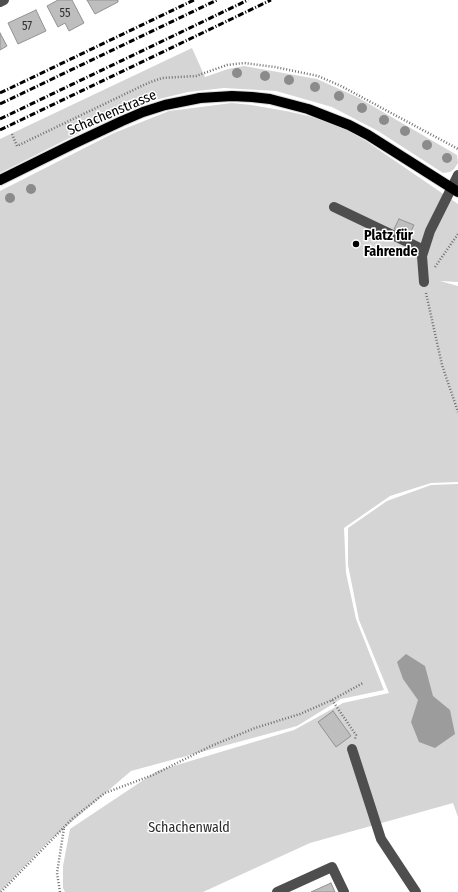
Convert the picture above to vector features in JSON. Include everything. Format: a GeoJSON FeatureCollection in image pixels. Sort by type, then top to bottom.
{"type":"FeatureCollection","features":[{"type":"Feature","properties":{"kind":"main road","name":"Schachenstrasse"},"geometry":{"type":"LineString","coordinates":[[0,180],[143,112],[165,105],[200,98],[239,96],[281,101],[308,108],[329,116],[368,135],[455,190]]}},
{"type":"Feature","properties":{"kind":"street"},"geometry":{"type":"LineString","coordinates":[[0,2],[4,0]]}},
{"type":"Feature","properties":{"kind":"street"},"geometry":{"type":"LineString","coordinates":[[424,282],[422,256],[430,232],[455,190],[458,175]]}},
{"type":"Feature","properties":{"kind":"street"},"geometry":{"type":"LineString","coordinates":[[334,206],[424,250]]}},
{"type":"Feature","properties":{"kind":"street"},"geometry":{"type":"LineString","coordinates":[[352,749],[381,839],[416,892]]}},
{"type":"Feature","properties":{"kind":"street"},"geometry":{"type":"LineString","coordinates":[[277,892],[332,866],[344,892]]}},
{"type":"Feature","properties":{"kind":"path"},"geometry":{"type":"LineString","coordinates":[[12,134],[17,146]]}},
{"type":"Feature","properties":{"kind":"path"},"geometry":{"type":"LineString","coordinates":[[458,234],[434,267],[428,280],[424,282],[442,365],[458,412]]}},
{"type":"Feature","properties":{"kind":"path"},"geometry":{"type":"LineString","coordinates":[[1,892],[72,819],[105,793],[153,776],[211,746],[255,728],[300,714],[332,700],[363,683]]}},
{"type":"Feature","properties":{"kind":"path"},"geometry":{"type":"LineString","coordinates":[[332,700],[356,735],[352,749]]}},
{"type":"Feature","properties":{"kind":"path"},"geometry":{"type":"LineString","coordinates":[[60,892],[56,873],[64,828]]}},
{"type":"Feature","properties":{"kind":"green space"},"geometry":{"type":"Polygon","coordinates":[[[192,48],[205,77],[228,69],[244,66],[317,79],[357,97],[457,155],[458,163],[450,172],[443,173],[378,131],[332,107],[276,91],[224,88],[188,92],[155,100],[107,119],[0,173],[0,139],[192,48]]]}},
{"type":"Feature","properties":{"kind":"green space"},"geometry":{"type":"Polygon","coordinates":[[[232,103],[286,111],[331,121],[366,141],[458,204],[458,282],[440,281],[458,286],[458,482],[431,483],[390,496],[344,528],[346,573],[356,619],[384,690],[341,699],[297,726],[131,771],[47,843],[0,892],[0,191],[114,133],[169,111],[232,103]]]}},
{"type":"Feature","properties":{"kind":"green space","name":"Schachenwald"},"geometry":{"type":"Polygon","coordinates":[[[458,484],[458,817],[453,803],[310,843],[203,892],[65,892],[63,888],[63,866],[70,829],[157,771],[294,730],[343,703],[389,693],[359,620],[348,565],[348,528],[387,501],[431,485],[458,484]]]}},
{"type":"Feature","properties":{"kind":"shaded area"},"geometry":{"type":"Polygon","coordinates":[[[406,654],[425,666],[433,696],[450,710],[455,734],[435,748],[419,742],[411,722],[418,700],[403,679],[397,662],[406,654]]]}},
{"type":"Feature","properties":{"kind":"building"},"geometry":{"type":"Polygon","coordinates":[[[58,0],[72,0],[84,23],[69,31],[65,23],[58,27],[47,6],[58,0]]]}},
{"type":"Feature","properties":{"kind":"building"},"geometry":{"type":"Polygon","coordinates":[[[87,0],[118,0],[118,2],[95,14],[87,0]]]}},
{"type":"Feature","properties":{"kind":"building"},"geometry":{"type":"Polygon","coordinates":[[[36,10],[46,31],[18,44],[8,23],[36,10]]]}},
{"type":"Feature","properties":{"kind":"building"},"geometry":{"type":"Polygon","coordinates":[[[0,33],[7,46],[0,50],[0,33]]]}},
{"type":"Feature","properties":{"kind":"building"},"geometry":{"type":"Polygon","coordinates":[[[399,219],[414,225],[409,235],[394,229],[399,219]]]}},
{"type":"Feature","properties":{"kind":"building"},"geometry":{"type":"Polygon","coordinates":[[[333,711],[351,736],[336,747],[318,722],[333,711]]]}},
{"type":"Feature","properties":{"kind":"building"},"geometry":{"type":"Polygon","coordinates":[[[331,883],[335,892],[311,892],[331,883]]]}},
{"type":"Feature","properties":{"kind":"railway"},"geometry":{"type":"LineString","coordinates":[[0,93],[194,0]]}},
{"type":"Feature","properties":{"kind":"railway"},"geometry":{"type":"LineString","coordinates":[[0,104],[217,0]]}},
{"type":"Feature","properties":{"kind":"railway"},"geometry":{"type":"LineString","coordinates":[[0,119],[248,0]]}},
{"type":"Feature","properties":{"kind":"railway"},"geometry":{"type":"LineString","coordinates":[[0,130],[271,0]]}},
{"type":"Feature","properties":{"kind":"place","name":"Platz für Fahrende"},"geometry":{"type":"Point","coordinates":[356,244]}}]}
